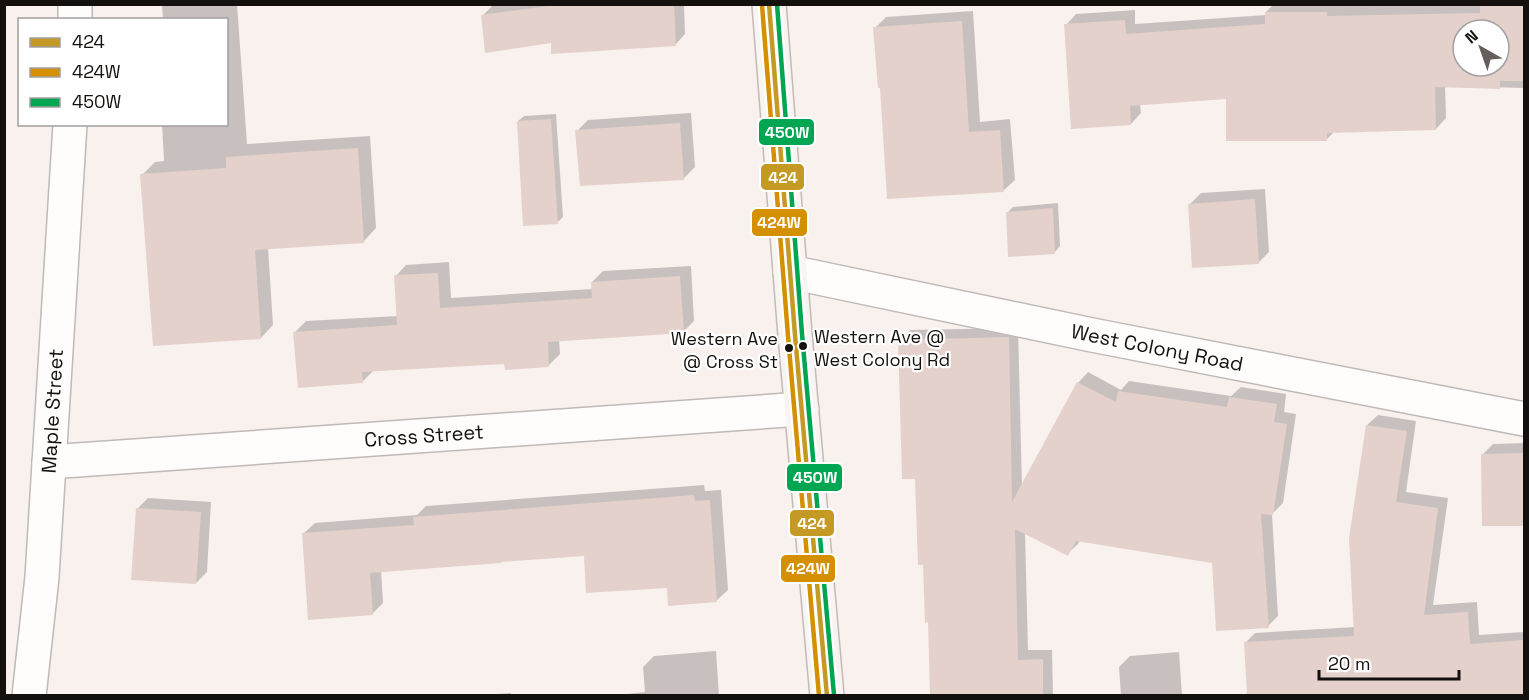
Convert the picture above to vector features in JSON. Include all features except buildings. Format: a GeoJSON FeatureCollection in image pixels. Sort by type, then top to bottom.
{"type":"FeatureCollection","features":[{"type":"Feature","properties":{"kind":"main road"},"geometry":{"type":"LineString","coordinates":[[768,4],[827,696]]}},
{"type":"Feature","properties":{"kind":"street","name":"Maple Street"},"geometry":{"type":"LineString","coordinates":[[29,696],[42,577],[70,126]]}},
{"type":"Feature","properties":{"kind":"street","name":"West Colony Road"},"geometry":{"type":"LineString","coordinates":[[790,272],[1092,335],[1524,418]]}},
{"type":"Feature","properties":{"kind":"street","name":"Cross Street"},"geometry":{"type":"LineString","coordinates":[[49,462],[802,409]]}},
{"type":"Feature","properties":{"kind":"transit line","name":"424"},"geometry":{"type":"LineString","coordinates":[[769,4],[827,696]]}},
{"type":"Feature","properties":{"kind":"transit line","name":"450W"},"geometry":{"type":"LineString","coordinates":[[777,4],[802,334],[834,695]]}},
{"type":"Feature","properties":{"kind":"transit line","name":"424W"},"geometry":{"type":"LineString","coordinates":[[762,5],[819,696]]}},
{"type":"Feature","properties":{"kind":"place","name":"Western Ave @ West Colony Rd"},"geometry":{"type":"Point","coordinates":[803,346]}},
{"type":"Feature","properties":{"kind":"place","name":"Western Ave @ Cross St"},"geometry":{"type":"Point","coordinates":[789,348]}}]}
